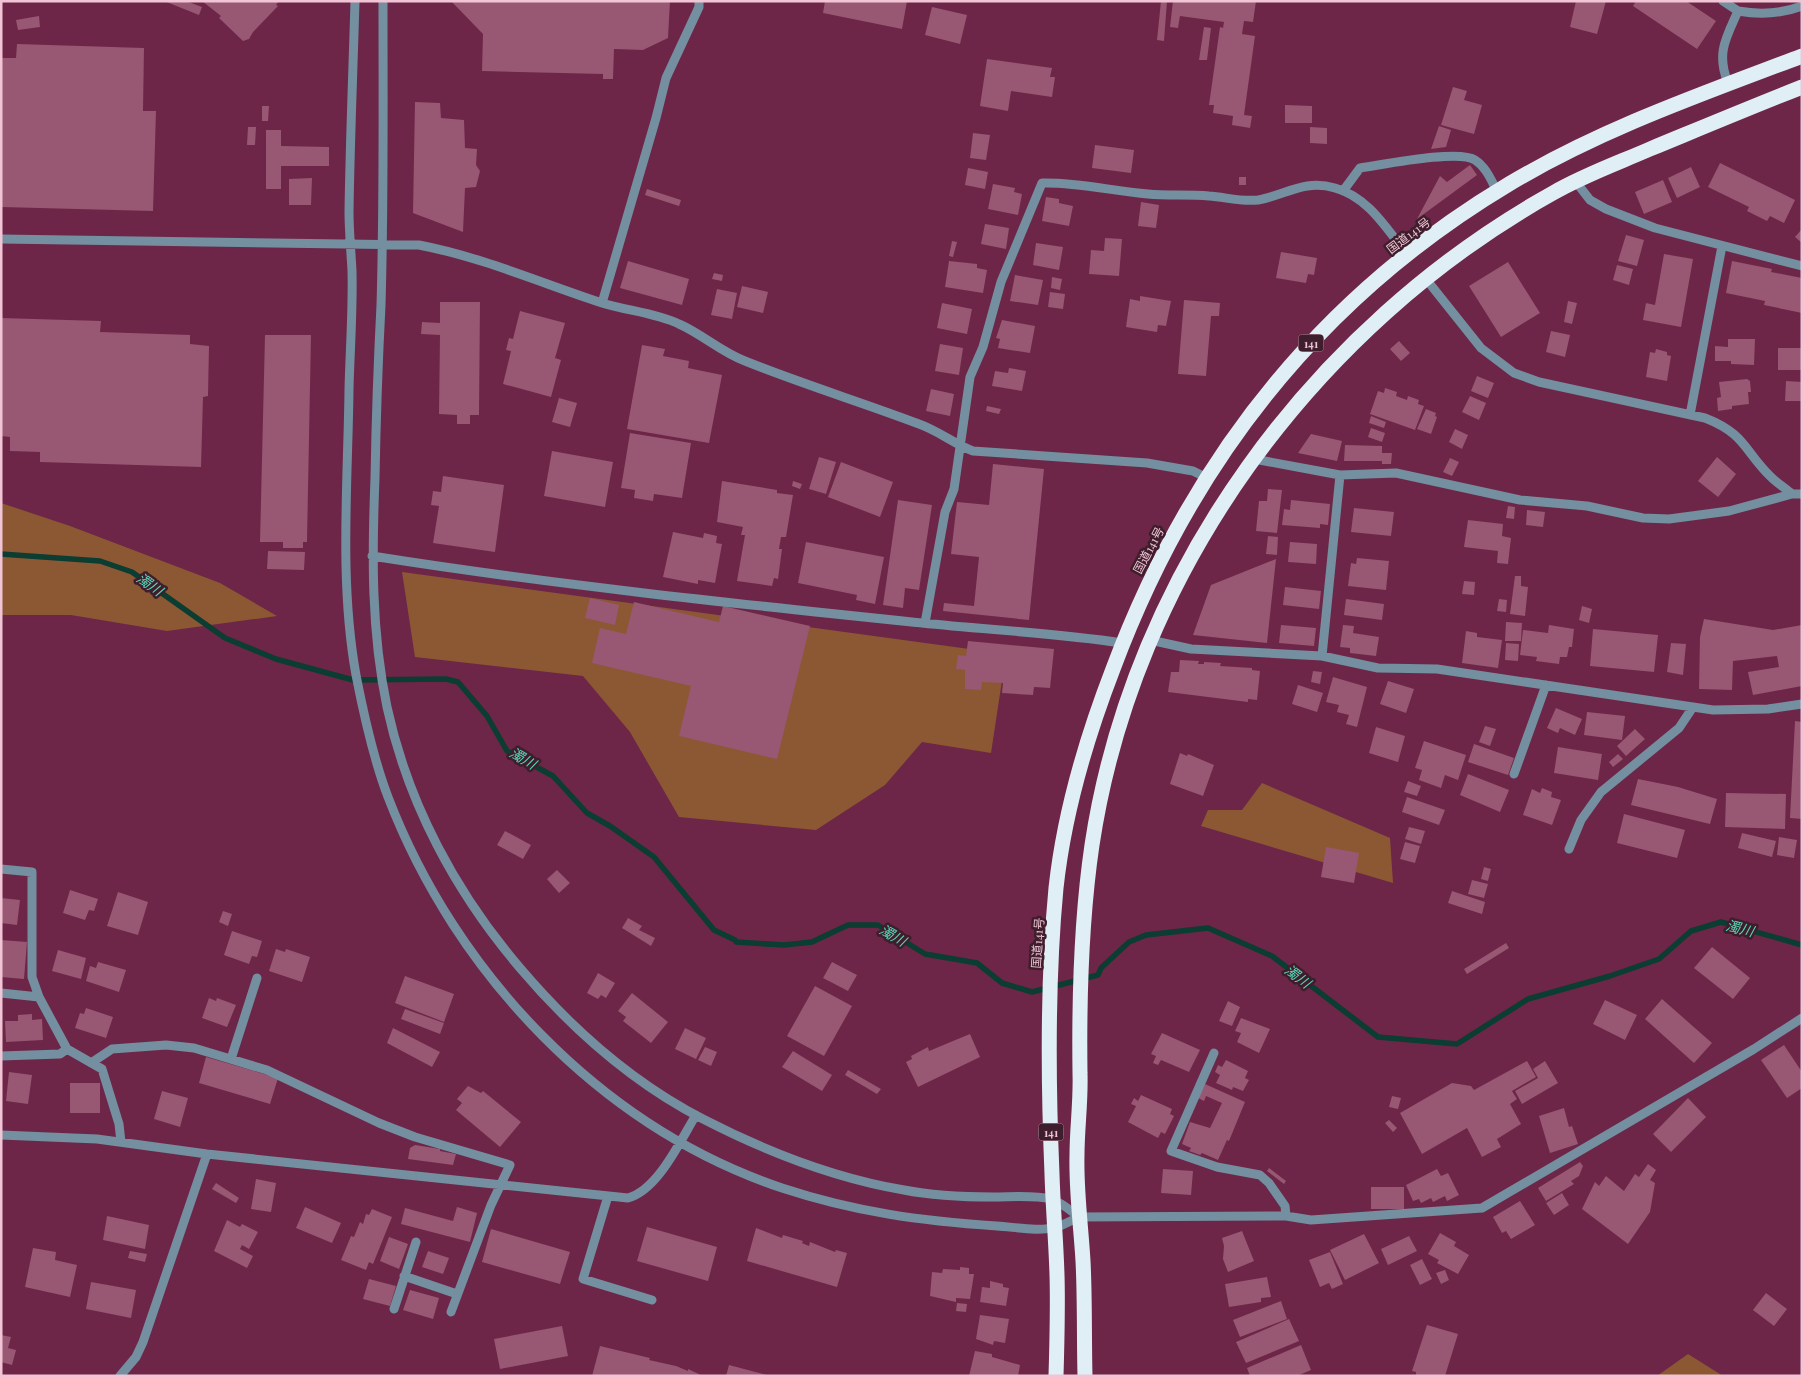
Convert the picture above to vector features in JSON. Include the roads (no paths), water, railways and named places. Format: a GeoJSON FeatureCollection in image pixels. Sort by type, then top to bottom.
{"type":"FeatureCollection","features":[{"type":"Feature","properties":{"kind":"highway","name":"国道141号"},"geometry":{"type":"LineString","coordinates":[[1056,1376],[1057,1275],[1053,1200],[1050,1036],[1051,944],[1062,853],[1092,722],[1122,643],[1147,583],[1205,478],[1265,395],[1306,348],[1406,253],[1497,191],[1595,138],[1728,83],[1802,56]]}},
{"type":"Feature","properties":{"kind":"highway","name":"141"},"geometry":{"type":"LineString","coordinates":[[1085,1376],[1083,1260],[1079,1217],[1077,1156],[1083,944],[1091,850],[1099,800],[1127,700],[1150,640],[1177,583],[1198,545],[1227,497],[1254,459],[1314,384],[1404,295],[1426,278],[1512,218],[1576,182],[1802,86]]}},
{"type":"Feature","properties":{"kind":"street"},"geometry":{"type":"LineString","coordinates":[[356,1],[349,215],[352,272],[346,554],[350,637],[363,708],[388,796],[412,850],[447,915],[520,1014],[566,1058],[608,1094],[706,1156],[760,1180],[821,1201],[892,1217],[963,1224],[1054,1228],[1079,1217],[1286,1216],[1311,1220],[1482,1208],[1746,1054],[1802,1018]]}},
{"type":"Feature","properties":{"kind":"street"},"geometry":{"type":"LineString","coordinates":[[383,1],[382,245],[372,556],[377,638],[388,709],[411,785],[431,834],[466,899],[501,946],[538,990],[585,1036],[625,1068],[696,1115],[779,1155],[827,1172],[903,1190],[958,1197],[1053,1200],[1079,1217]]}},
{"type":"Feature","properties":{"kind":"street"},"geometry":{"type":"LineString","coordinates":[[602,303],[666,78],[699,6],[699,1]]}},
{"type":"Feature","properties":{"kind":"street"},"geometry":{"type":"LineString","coordinates":[[1723,1],[1738,11],[1751,13],[1784,12],[1802,6]]}},
{"type":"Feature","properties":{"kind":"street"},"geometry":{"type":"LineString","coordinates":[[1728,83],[1721,66],[1725,41],[1738,11]]}},
{"type":"Feature","properties":{"kind":"street"},"geometry":{"type":"LineString","coordinates":[[1343,191],[1360,168],[1453,155],[1474,159],[1486,170],[1497,191]]}},
{"type":"Feature","properties":{"kind":"street"},"geometry":{"type":"LineString","coordinates":[[925,623],[945,512],[954,489],[970,377],[983,347],[1002,282],[1042,183],[1056,182],[1148,194],[1210,196],[1235,200],[1258,200],[1299,186],[1318,185],[1343,191],[1368,205],[1406,253]]}},
{"type":"Feature","properties":{"kind":"street"},"geometry":{"type":"LineString","coordinates":[[1576,182],[1590,200],[1606,209],[1655,228],[1802,266]]}},
{"type":"Feature","properties":{"kind":"street"},"geometry":{"type":"LineString","coordinates":[[1,239],[419,245],[456,252],[602,303],[666,319],[681,325],[742,360],[838,397],[919,424],[943,434],[959,445],[973,451],[1147,463],[1193,471],[1205,478]]}},
{"type":"Feature","properties":{"kind":"street"},"geometry":{"type":"LineString","coordinates":[[1690,415],[1722,246]]}},
{"type":"Feature","properties":{"kind":"street"},"geometry":{"type":"LineString","coordinates":[[1426,278],[1481,348],[1514,373],[1539,382],[1690,415],[1721,424],[1745,443],[1770,476],[1797,494]]}},
{"type":"Feature","properties":{"kind":"street"},"geometry":{"type":"LineString","coordinates":[[1254,459],[1340,475],[1396,473],[1520,500],[1587,506],[1642,518],[1669,519],[1729,510],[1797,494]]}},
{"type":"Feature","properties":{"kind":"street"},"geometry":{"type":"LineString","coordinates":[[1322,656],[1340,475]]}},
{"type":"Feature","properties":{"kind":"street"},"geometry":{"type":"LineString","coordinates":[[372,556],[655,594],[925,623],[1086,636],[1122,643]]}},
{"type":"Feature","properties":{"kind":"street"},"geometry":{"type":"LineString","coordinates":[[1150,640],[1191,649],[1322,656],[1378,668],[1437,669],[1722,710],[1802,704]]}},
{"type":"Feature","properties":{"kind":"street"},"geometry":{"type":"LineString","coordinates":[[1514,774],[1546,685]]}},
{"type":"Feature","properties":{"kind":"street"},"geometry":{"type":"LineString","coordinates":[[1569,849],[1581,820],[1601,792],[1679,728],[1693,707]]}},
{"type":"Feature","properties":{"kind":"street"},"geometry":{"type":"LineString","coordinates":[[1,869],[32,872],[32,977],[39,997],[67,1049],[102,1069],[119,1124],[121,1142]]}},
{"type":"Feature","properties":{"kind":"street"},"geometry":{"type":"LineString","coordinates":[[231,1059],[257,978]]}},
{"type":"Feature","properties":{"kind":"street"},"geometry":{"type":"LineString","coordinates":[[1,993],[39,997]]}},
{"type":"Feature","properties":{"kind":"street"},"geometry":{"type":"LineString","coordinates":[[91,1063],[112,1048],[166,1045],[194,1048],[266,1070],[379,1123],[415,1137],[510,1165],[451,1312]]}},
{"type":"Feature","properties":{"kind":"street"},"geometry":{"type":"LineString","coordinates":[[1,1056],[60,1054],[67,1049]]}},
{"type":"Feature","properties":{"kind":"street"},"geometry":{"type":"LineString","coordinates":[[1214,1053],[1171,1151],[1217,1167],[1260,1174],[1270,1183],[1285,1206],[1286,1216]]}},
{"type":"Feature","properties":{"kind":"street"},"geometry":{"type":"LineString","coordinates":[[1,1135],[121,1142],[207,1154],[628,1198],[639,1195],[653,1181],[696,1115]]}},
{"type":"Feature","properties":{"kind":"street"},"geometry":{"type":"LineString","coordinates":[[120,1376],[136,1358],[143,1342],[207,1154]]}},
{"type":"Feature","properties":{"kind":"street"},"geometry":{"type":"LineString","coordinates":[[608,1196],[582,1279],[652,1300]]}},
{"type":"Feature","properties":{"kind":"street"},"geometry":{"type":"LineString","coordinates":[[394,1309],[416,1242]]}},
{"type":"Feature","properties":{"kind":"street"},"geometry":{"type":"LineString","coordinates":[[404,1276],[458,1294]]}},
{"type":"Feature","properties":{"kind":"waterway","name":"濁川"},"geometry":{"type":"LineString","coordinates":[[1,554],[100,561],[132,572],[225,638],[276,659],[353,680],[446,679],[458,682],[487,716],[507,751],[553,776],[587,813],[610,826],[654,857],[714,930],[736,942],[784,945],[812,942],[848,925],[878,925],[925,954],[977,963],[1002,983],[1032,992],[1098,975],[1101,968],[1129,942],[1146,935],[1208,928],[1272,956],[1378,1037],[1457,1044],[1528,999],[1610,976],[1659,959],[1691,931],[1721,922],[1802,945]]}}]}
